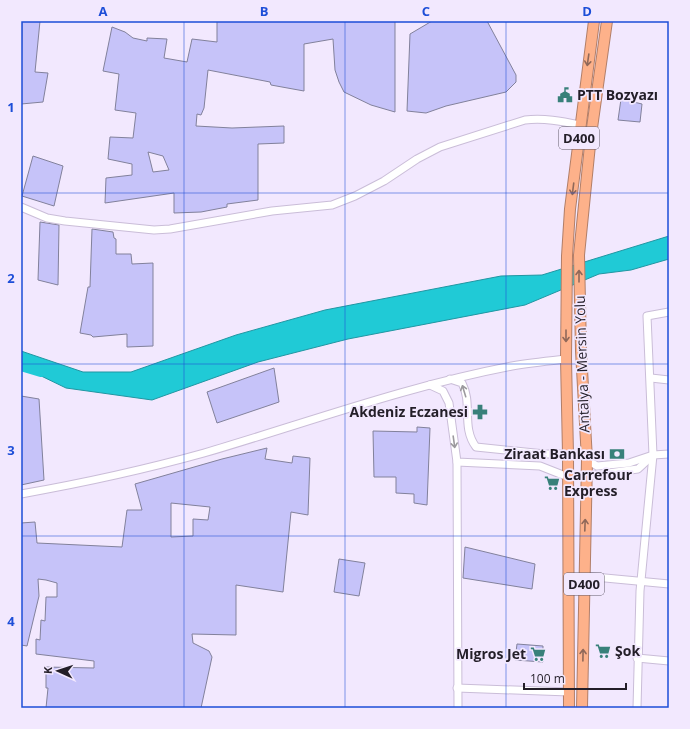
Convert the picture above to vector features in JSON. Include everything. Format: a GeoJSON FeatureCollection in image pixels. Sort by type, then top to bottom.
{"type":"FeatureCollection","features":[{"type":"Feature","properties":{"kind":"highway","name":"Antalya - Mersin Yolu"},"geometry":{"type":"LineString","coordinates":[[569,708],[568,454],[565,297],[570,209],[594,21]]}},
{"type":"Feature","properties":{"kind":"highway","name":"Antalya - Mersin Yolu"},"geometry":{"type":"LineString","coordinates":[[582,708],[587,460],[579,297],[579,255],[591,136],[607,21]]}},
{"type":"Feature","properties":{"kind":"highway"},"geometry":{"type":"LineString","coordinates":[[568,454],[581,455],[587,460]]}},
{"type":"Feature","properties":{"kind":"highway"},"geometry":{"type":"LineString","coordinates":[[568,477],[577,482],[586,476]]}},
{"type":"Feature","properties":{"kind":"street"},"geometry":{"type":"LineString","coordinates":[[21,207],[47,218],[65,221],[154,230],[170,229],[272,211],[332,205],[355,196],[384,181],[416,159],[440,146],[525,120],[539,118],[580,126]]}},
{"type":"Feature","properties":{"kind":"street"},"geometry":{"type":"LineString","coordinates":[[637,708],[637,658],[653,455],[651,378],[647,316],[669,312]]}},
{"type":"Feature","properties":{"kind":"street"},"geometry":{"type":"LineString","coordinates":[[21,494],[112,477],[204,453],[294,424],[450,379],[513,366],[566,359]]}},
{"type":"Feature","properties":{"kind":"street"},"geometry":{"type":"LineString","coordinates":[[651,378],[669,380]]}},
{"type":"Feature","properties":{"kind":"street"},"geometry":{"type":"LineString","coordinates":[[450,379],[462,384],[466,392],[470,438],[476,447],[545,454],[568,454]]}},
{"type":"Feature","properties":{"kind":"street"},"geometry":{"type":"LineString","coordinates":[[430,385],[443,391],[449,403],[457,462],[458,708]]}},
{"type":"Feature","properties":{"kind":"street"},"geometry":{"type":"LineString","coordinates":[[587,460],[597,466],[629,463],[653,455],[669,454]]}},
{"type":"Feature","properties":{"kind":"street"},"geometry":{"type":"LineString","coordinates":[[586,476],[638,469],[653,455]]}},
{"type":"Feature","properties":{"kind":"street"},"geometry":{"type":"LineString","coordinates":[[457,462],[540,466],[568,477]]}},
{"type":"Feature","properties":{"kind":"street"},"geometry":{"type":"LineString","coordinates":[[584,576],[669,584]]}},
{"type":"Feature","properties":{"kind":"street"},"geometry":{"type":"LineString","coordinates":[[637,658],[669,661]]}},
{"type":"Feature","properties":{"kind":"street"},"geometry":{"type":"LineString","coordinates":[[457,688],[569,692]]}},
{"type":"Feature","properties":{"kind":"water"},"geometry":{"type":"Polygon","coordinates":[[[669,236],[669,259],[631,270],[599,274],[525,305],[348,339],[258,362],[152,400],[66,388],[33,372],[21,363],[21,351],[83,372],[131,372],[236,335],[325,310],[501,276],[542,275],[669,236]]]}},
{"type":"Feature","properties":{"kind":"building"},"geometry":{"type":"Polygon","coordinates":[[[22,21],[40,21],[35,72],[48,73],[43,102],[21,104],[22,21]]]}},
{"type":"Feature","properties":{"kind":"building"},"geometry":{"type":"Polygon","coordinates":[[[217,21],[395,21],[395,112],[371,105],[344,92],[335,70],[333,39],[304,44],[304,91],[271,85],[270,82],[208,70],[204,108],[201,115],[197,114],[196,126],[232,128],[284,126],[284,143],[258,144],[258,200],[227,204],[227,207],[201,212],[174,213],[174,193],[105,203],[106,178],[132,175],[132,164],[108,159],[110,137],[133,138],[136,113],[115,110],[119,74],[103,71],[112,27],[125,32],[133,38],[147,41],[147,38],[167,39],[164,58],[187,62],[192,39],[217,42],[217,21]],[[148,152],[153,172],[169,170],[163,156],[148,152]]]}},
{"type":"Feature","properties":{"kind":"building"},"geometry":{"type":"Polygon","coordinates":[[[432,21],[487,21],[516,75],[516,82],[506,92],[446,106],[426,113],[407,111],[410,34],[432,21]]]}},
{"type":"Feature","properties":{"kind":"building"},"geometry":{"type":"Polygon","coordinates":[[[621,99],[642,104],[640,122],[618,120],[621,99]]]}},
{"type":"Feature","properties":{"kind":"building"},"geometry":{"type":"Polygon","coordinates":[[[33,156],[63,166],[54,206],[22,196],[33,156]]]}},
{"type":"Feature","properties":{"kind":"building"},"geometry":{"type":"Polygon","coordinates":[[[40,222],[59,225],[58,285],[38,280],[40,222]]]}},
{"type":"Feature","properties":{"kind":"building"},"geometry":{"type":"Polygon","coordinates":[[[92,229],[113,232],[114,238],[116,239],[116,254],[131,254],[132,264],[153,263],[153,346],[127,347],[127,334],[93,337],[91,335],[80,333],[88,287],[90,287],[92,229]]]}},
{"type":"Feature","properties":{"kind":"building"},"geometry":{"type":"Polygon","coordinates":[[[274,368],[279,402],[217,423],[207,392],[274,368]]]}},
{"type":"Feature","properties":{"kind":"building"},"geometry":{"type":"Polygon","coordinates":[[[21,396],[39,399],[44,480],[21,485],[21,396]]]}},
{"type":"Feature","properties":{"kind":"building"},"geometry":{"type":"Polygon","coordinates":[[[417,427],[430,428],[427,505],[414,503],[414,494],[396,493],[396,477],[374,477],[373,431],[417,432],[417,427]]]}},
{"type":"Feature","properties":{"kind":"building"},"geometry":{"type":"Polygon","coordinates":[[[267,448],[265,459],[292,463],[293,456],[310,458],[308,515],[291,512],[283,592],[236,585],[236,635],[192,634],[193,643],[209,651],[212,657],[201,708],[46,708],[48,688],[46,688],[46,667],[94,668],[94,661],[36,654],[36,639],[40,640],[41,620],[45,621],[46,597],[57,597],[57,583],[46,580],[38,579],[39,596],[27,646],[21,645],[21,523],[35,522],[37,543],[122,547],[127,510],[142,510],[135,484],[222,459],[267,448]],[[171,503],[171,537],[193,536],[193,519],[208,520],[210,507],[171,503]]]}},
{"type":"Feature","properties":{"kind":"building"},"geometry":{"type":"Polygon","coordinates":[[[465,547],[535,564],[532,589],[463,578],[465,547]]]}},
{"type":"Feature","properties":{"kind":"building"},"geometry":{"type":"Polygon","coordinates":[[[339,559],[365,563],[359,596],[334,592],[339,559]]]}},
{"type":"Feature","properties":{"kind":"building"},"geometry":{"type":"Polygon","coordinates":[[[517,644],[543,646],[543,662],[515,660],[517,644]]]}},
{"type":"Feature","properties":{"kind":"waterway"},"geometry":{"type":"LineString","coordinates":[[21,365],[41,371]]}},
{"type":"Feature","properties":{"kind":"place","name":"PTT Bozyazı"},"geometry":{"type":"Point","coordinates":[565,95]}},
{"type":"Feature","properties":{"kind":"place","name":"Akdeniz Eczanesi"},"geometry":{"type":"Point","coordinates":[480,412]}},
{"type":"Feature","properties":{"kind":"place","name":"Ziraat Bankası"},"geometry":{"type":"Point","coordinates":[617,454]}},
{"type":"Feature","properties":{"kind":"place","name":"Carrefour Express"},"geometry":{"type":"Point","coordinates":[552,483]}},
{"type":"Feature","properties":{"kind":"place","name":"Şok"},"geometry":{"type":"Point","coordinates":[603,651]}},
{"type":"Feature","properties":{"kind":"place","name":"Migros Jet"},"geometry":{"type":"Point","coordinates":[538,654]}}]}
